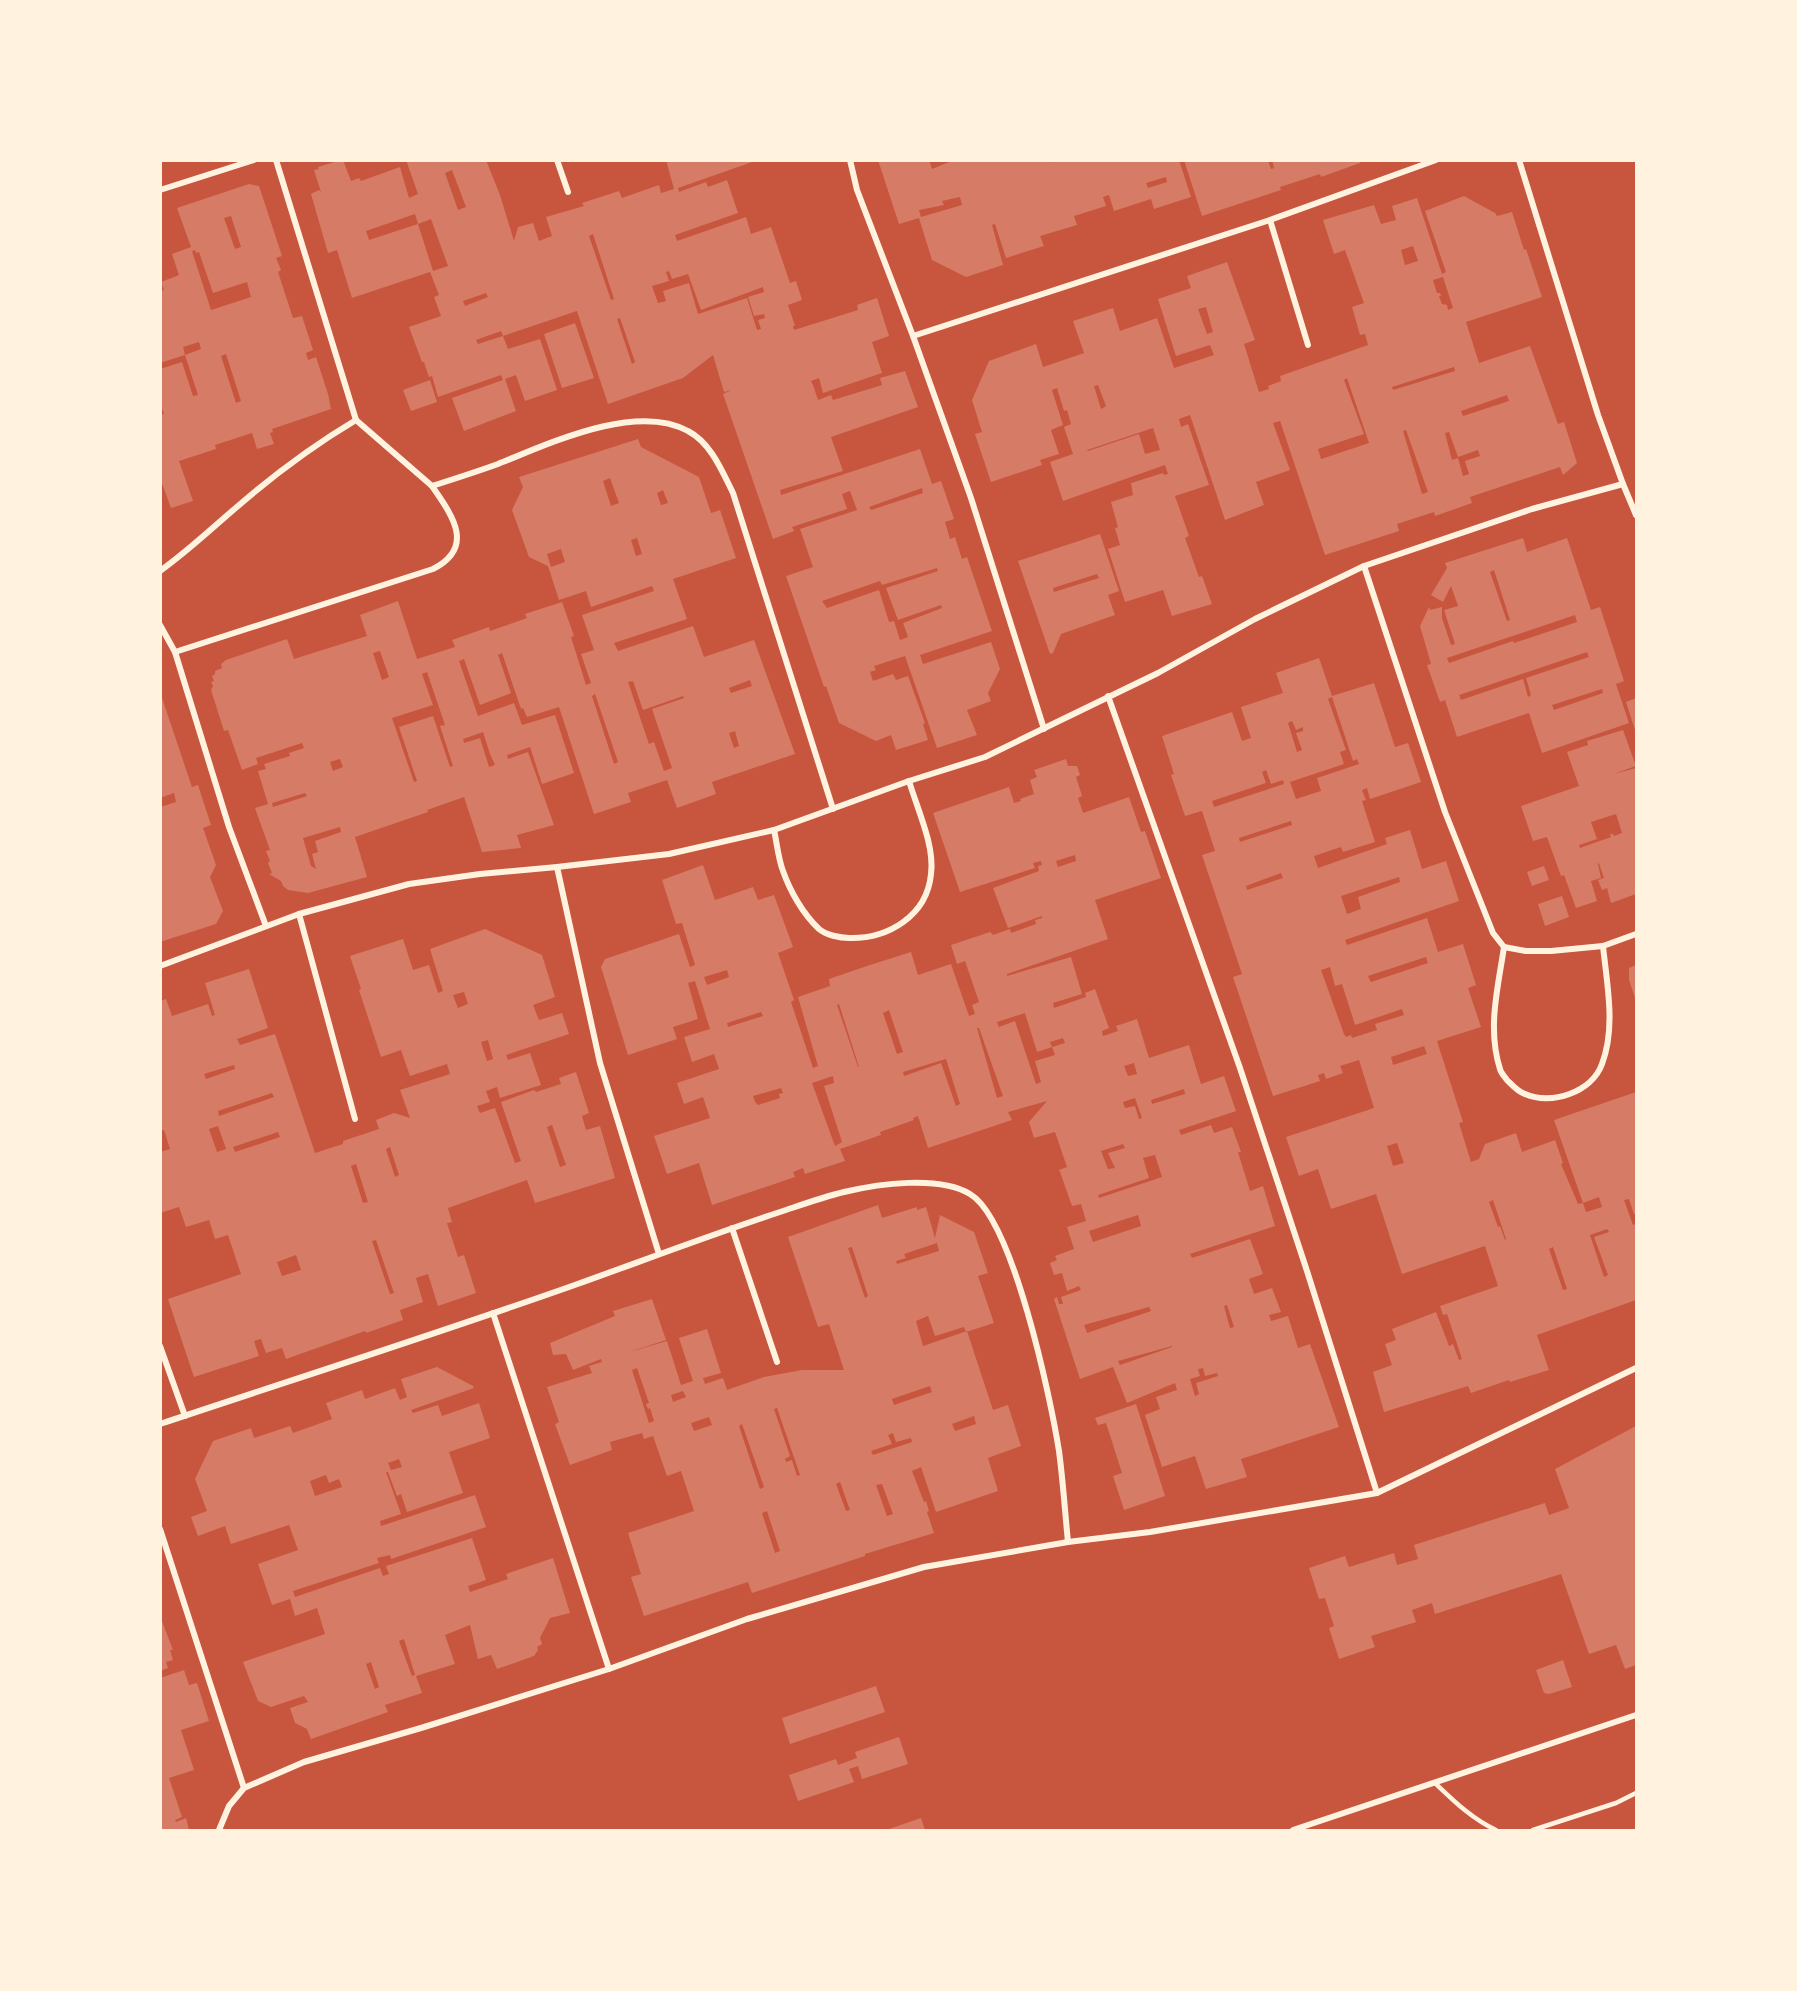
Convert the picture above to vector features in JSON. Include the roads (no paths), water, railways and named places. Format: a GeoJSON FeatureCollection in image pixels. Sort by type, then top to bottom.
{"type":"FeatureCollection","features":[{"type":"Feature","properties":{"kind":"street"},"geometry":{"type":"LineString","coordinates":[[160,190],[254,160]]}},
{"type":"Feature","properties":{"kind":"street"},"geometry":{"type":"LineString","coordinates":[[175,652],[433,569],[452,556],[458,537],[457,527],[450,512],[432,486],[356,420],[276,160]]}},
{"type":"Feature","properties":{"kind":"street"},"geometry":{"type":"LineString","coordinates":[[557,160],[568,192]]}},
{"type":"Feature","properties":{"kind":"street"},"geometry":{"type":"LineString","coordinates":[[850,160],[857,190],[913,336],[971,498],[1044,729]]}},
{"type":"Feature","properties":{"kind":"street"},"geometry":{"type":"LineString","coordinates":[[913,336],[1270,220],[1436,160]]}},
{"type":"Feature","properties":{"kind":"street"},"geometry":{"type":"LineString","coordinates":[[1519,160],[1598,415],[1636,515]]}},
{"type":"Feature","properties":{"kind":"street"},"geometry":{"type":"LineString","coordinates":[[1270,220],[1308,345]]}},
{"type":"Feature","properties":{"kind":"street"},"geometry":{"type":"LineString","coordinates":[[160,571],[189,550],[237,506],[322,440],[356,420]]}},
{"type":"Feature","properties":{"kind":"street"},"geometry":{"type":"LineString","coordinates":[[432,486],[496,465],[533,449],[614,423],[639,420],[666,424],[688,431],[717,460],[733,494],[833,809]]}},
{"type":"Feature","properties":{"kind":"street"},"geometry":{"type":"LineString","coordinates":[[160,966],[298,914],[409,884],[669,854],[774,830],[909,781],[985,757],[1158,673],[1255,619],[1364,566],[1532,509],[1623,484]]}},
{"type":"Feature","properties":{"kind":"street"},"geometry":{"type":"LineString","coordinates":[[1364,566],[1445,812],[1493,933],[1504,947],[1526,951],[1603,946],[1636,934]]}},
{"type":"Feature","properties":{"kind":"street"},"geometry":{"type":"LineString","coordinates":[[160,625],[175,652],[229,827],[266,926]]}},
{"type":"Feature","properties":{"kind":"street"},"geometry":{"type":"LineString","coordinates":[[1108,696],[1240,1068],[1377,1493]]}},
{"type":"Feature","properties":{"kind":"street"},"geometry":{"type":"LineString","coordinates":[[774,830],[782,870],[794,895],[821,931],[842,938],[861,938],[888,932],[901,925],[912,915],[925,895],[931,874],[930,852],[909,781]]}},
{"type":"Feature","properties":{"kind":"street"},"geometry":{"type":"LineString","coordinates":[[557,867],[600,1063],[659,1254]]}},
{"type":"Feature","properties":{"kind":"street"},"geometry":{"type":"LineString","coordinates":[[298,914],[355,1119]]}},
{"type":"Feature","properties":{"kind":"street"},"geometry":{"type":"LineString","coordinates":[[1504,947],[1494,1011],[1493,1039],[1501,1072],[1523,1094],[1540,1099],[1580,1089],[1595,1077],[1602,1065],[1610,1036],[1603,946]]}},
{"type":"Feature","properties":{"kind":"street"},"geometry":{"type":"LineString","coordinates":[[160,1424],[493,1313],[732,1228],[844,1192],[900,1182],[925,1182],[970,1193],[984,1206],[1011,1262],[1025,1301],[1059,1450],[1068,1542]]}},
{"type":"Feature","properties":{"kind":"street"},"geometry":{"type":"LineString","coordinates":[[732,1228],[777,1362]]}},
{"type":"Feature","properties":{"kind":"street"},"geometry":{"type":"LineString","coordinates":[[493,1313],[609,1669]]}},
{"type":"Feature","properties":{"kind":"street"},"geometry":{"type":"LineString","coordinates":[[160,1347],[185,1416]]}},
{"type":"Feature","properties":{"kind":"street"},"geometry":{"type":"LineString","coordinates":[[219,1830],[229,1806],[244,1788],[304,1762],[609,1669],[747,1619],[924,1568],[1068,1542],[1150,1532],[1377,1493],[1636,1368]]}},
{"type":"Feature","properties":{"kind":"street"},"geometry":{"type":"LineString","coordinates":[[160,1530],[244,1788]]}},
{"type":"Feature","properties":{"kind":"street"},"geometry":{"type":"LineString","coordinates":[[1293,1830],[1636,1715]]}},
{"type":"Feature","properties":{"kind":"lane"},"geometry":{"type":"LineString","coordinates":[[1435,1783],[1482,1824],[1496,1830]]}},
{"type":"Feature","properties":{"kind":"lane"},"geometry":{"type":"LineString","coordinates":[[1533,1830],[1616,1803],[1636,1793]]}}]}
